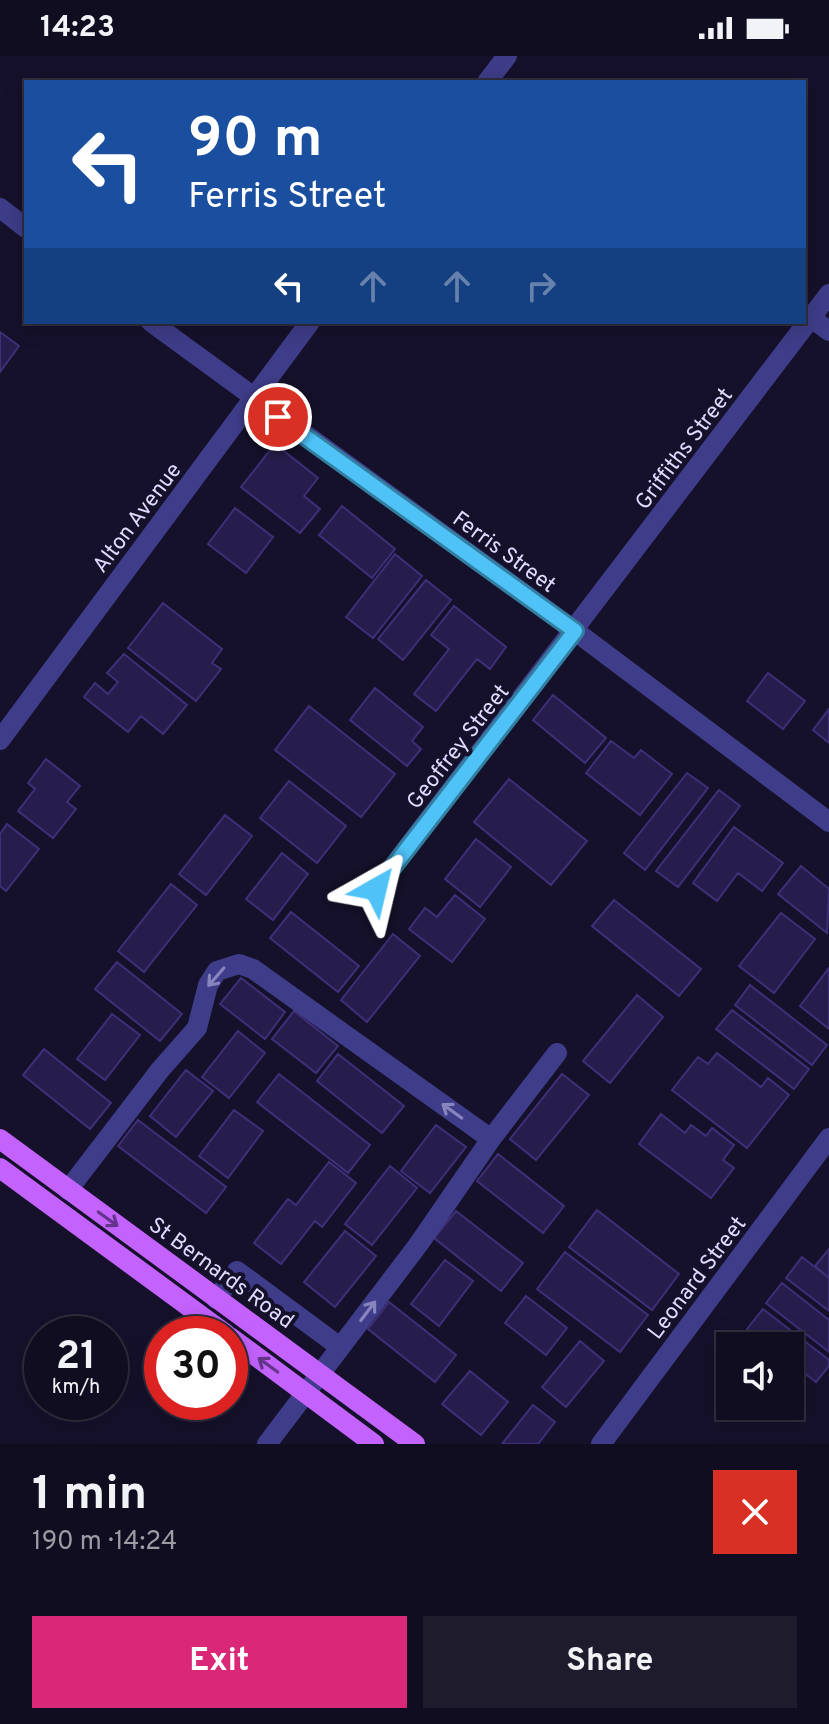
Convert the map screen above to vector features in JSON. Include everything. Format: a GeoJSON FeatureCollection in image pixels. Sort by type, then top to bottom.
{"type":"FeatureCollection","features":[{"type":"Feature","properties":{"kind":"main road","name":"St Bernards Road"},"geometry":{"type":"LineString","coordinates":[[0,1139],[415,1444]]}},
{"type":"Feature","properties":{"kind":"main road"},"geometry":{"type":"LineString","coordinates":[[0,1168],[201,1316]]}},
{"type":"Feature","properties":{"kind":"main road"},"geometry":{"type":"LineString","coordinates":[[248,1351],[374,1444]]}},
{"type":"Feature","properties":{"kind":"street"},"geometry":{"type":"LineString","coordinates":[[489,80],[507,56]]}},
{"type":"Feature","properties":{"kind":"street"},"geometry":{"type":"LineString","coordinates":[[0,208],[24,226]]}},
{"type":"Feature","properties":{"kind":"street","name":"Griffiths Street"},"geometry":{"type":"LineString","coordinates":[[575,631],[829,294]]}},
{"type":"Feature","properties":{"kind":"street"},"geometry":{"type":"LineString","coordinates":[[811,318],[829,331]]}},
{"type":"Feature","properties":{"kind":"street","name":"Ferris Street"},"geometry":{"type":"LineString","coordinates":[[154,324],[575,631],[829,822]]}},
{"type":"Feature","properties":{"kind":"street","name":"Alton Avenue"},"geometry":{"type":"LineString","coordinates":[[0,740],[309,324]]}},
{"type":"Feature","properties":{"kind":"street","name":"Geoffrey Street"},"geometry":{"type":"LineString","coordinates":[[376,889],[575,631]]}},
{"type":"Feature","properties":{"kind":"street"},"geometry":{"type":"LineString","coordinates":[[68,1190],[141,1094],[197,1028],[208,985],[217,971],[239,964],[253,969],[491,1139]]}},
{"type":"Feature","properties":{"kind":"street"},"geometry":{"type":"LineString","coordinates":[[267,1444],[557,1053]]}},
{"type":"Feature","properties":{"kind":"street","name":"Leonard Street"},"geometry":{"type":"LineString","coordinates":[[601,1444],[829,1138]]}},
{"type":"Feature","properties":{"kind":"street"},"geometry":{"type":"LineString","coordinates":[[216,1299],[237,1271],[340,1347]]}},
{"type":"Feature","properties":{"kind":"building"},"geometry":{"type":"Polygon","coordinates":[[[0,332],[19,346],[0,372],[0,332]]]}},
{"type":"Feature","properties":{"kind":"building"},"geometry":{"type":"Polygon","coordinates":[[[275,444],[318,478],[304,496],[320,509],[300,533],[241,487],[275,444]]]}},
{"type":"Feature","properties":{"kind":"building"},"geometry":{"type":"Polygon","coordinates":[[[342,506],[395,549],[372,578],[319,535],[342,506]]]}},
{"type":"Feature","properties":{"kind":"building"},"geometry":{"type":"Polygon","coordinates":[[[235,508],[273,537],[246,573],[208,544],[235,508]]]}},
{"type":"Feature","properties":{"kind":"building"},"geometry":{"type":"Polygon","coordinates":[[[395,554],[422,576],[373,638],[346,617],[395,554]]]}},
{"type":"Feature","properties":{"kind":"building"},"geometry":{"type":"Polygon","coordinates":[[[426,580],[451,600],[403,660],[378,639],[426,580]]]}},
{"type":"Feature","properties":{"kind":"building"},"geometry":{"type":"Polygon","coordinates":[[[163,603],[222,649],[212,663],[221,669],[196,701],[128,648],[163,603]]]}},
{"type":"Feature","properties":{"kind":"building"},"geometry":{"type":"Polygon","coordinates":[[[454,606],[506,647],[490,669],[477,659],[436,711],[414,694],[449,649],[431,635],[454,606]]]}},
{"type":"Feature","properties":{"kind":"building"},"geometry":{"type":"Polygon","coordinates":[[[124,654],[187,705],[163,734],[141,716],[128,732],[84,697],[95,683],[108,694],[118,682],[107,673],[124,654]]]}},
{"type":"Feature","properties":{"kind":"building"},"geometry":{"type":"Polygon","coordinates":[[[768,673],[805,701],[783,729],[747,701],[768,673]]]}},
{"type":"Feature","properties":{"kind":"building"},"geometry":{"type":"Polygon","coordinates":[[[375,688],[423,727],[412,741],[421,749],[407,766],[350,720],[375,688]]]}},
{"type":"Feature","properties":{"kind":"building"},"geometry":{"type":"Polygon","coordinates":[[[553,695],[606,738],[585,763],[533,720],[553,695]]]}},
{"type":"Feature","properties":{"kind":"building"},"geometry":{"type":"Polygon","coordinates":[[[309,706],[395,774],[361,817],[275,750],[309,706]]]}},
{"type":"Feature","properties":{"kind":"building"},"geometry":{"type":"Polygon","coordinates":[[[829,709],[829,743],[813,730],[829,709]]]}},
{"type":"Feature","properties":{"kind":"building"},"geometry":{"type":"Polygon","coordinates":[[[611,741],[634,758],[641,750],[672,774],[640,815],[586,773],[611,741]]]}},
{"type":"Feature","properties":{"kind":"building"},"geometry":{"type":"Polygon","coordinates":[[[46,759],[80,786],[67,802],[76,809],[53,838],[18,811],[35,789],[28,783],[46,759]]]}},
{"type":"Feature","properties":{"kind":"building"},"geometry":{"type":"Polygon","coordinates":[[[687,773],[708,788],[645,870],[624,853],[687,773]]]}},
{"type":"Feature","properties":{"kind":"building"},"geometry":{"type":"Polygon","coordinates":[[[509,779],[587,841],[551,885],[474,822],[509,779]]]}},
{"type":"Feature","properties":{"kind":"building"},"geometry":{"type":"Polygon","coordinates":[[[289,781],[346,826],[317,863],[260,818],[289,781]]]}},
{"type":"Feature","properties":{"kind":"building"},"geometry":{"type":"Polygon","coordinates":[[[719,790],[740,806],[678,887],[656,871],[719,790]]]}},
{"type":"Feature","properties":{"kind":"building"},"geometry":{"type":"Polygon","coordinates":[[[225,815],[252,836],[206,895],[179,874],[225,815]]]}},
{"type":"Feature","properties":{"kind":"building"},"geometry":{"type":"Polygon","coordinates":[[[7,824],[39,849],[6,891],[0,886],[0,834],[7,824]]]}},
{"type":"Feature","properties":{"kind":"building"},"geometry":{"type":"Polygon","coordinates":[[[734,827],[783,863],[762,891],[738,873],[717,901],[693,883],[734,827]]]}},
{"type":"Feature","properties":{"kind":"building"},"geometry":{"type":"Polygon","coordinates":[[[476,839],[511,867],[480,907],[445,879],[476,839]]]}},
{"type":"Feature","properties":{"kind":"building"},"geometry":{"type":"Polygon","coordinates":[[[282,853],[308,874],[273,920],[246,899],[282,853]]]}},
{"type":"Feature","properties":{"kind":"building"},"geometry":{"type":"Polygon","coordinates":[[[801,866],[829,889],[827,933],[778,894],[801,866]]]}},
{"type":"Feature","properties":{"kind":"building"},"geometry":{"type":"Polygon","coordinates":[[[171,884],[197,905],[144,972],[118,951],[171,884]]]}},
{"type":"Feature","properties":{"kind":"building"},"geometry":{"type":"Polygon","coordinates":[[[455,895],[485,919],[452,962],[409,929],[425,908],[437,917],[455,895]]]}},
{"type":"Feature","properties":{"kind":"building"},"geometry":{"type":"Polygon","coordinates":[[[614,900],[701,969],[679,996],[592,926],[614,900]]]}},
{"type":"Feature","properties":{"kind":"building"},"geometry":{"type":"Polygon","coordinates":[[[291,912],[359,966],[338,992],[270,938],[291,912]]]}},
{"type":"Feature","properties":{"kind":"building"},"geometry":{"type":"Polygon","coordinates":[[[781,913],[815,939],[774,993],[739,966],[781,913]]]}},
{"type":"Feature","properties":{"kind":"building"},"geometry":{"type":"Polygon","coordinates":[[[393,934],[420,956],[367,1022],[341,1000],[393,934]]]}},
{"type":"Feature","properties":{"kind":"building"},"geometry":{"type":"Polygon","coordinates":[[[117,962],[182,1014],[160,1041],[95,989],[117,962]]]}},
{"type":"Feature","properties":{"kind":"building"},"geometry":{"type":"Polygon","coordinates":[[[829,968],[829,1029],[800,1006],[829,968]]]}},
{"type":"Feature","properties":{"kind":"building"},"geometry":{"type":"Polygon","coordinates":[[[241,978],[285,1012],[265,1039],[220,1004],[241,978]]]}},
{"type":"Feature","properties":{"kind":"building"},"geometry":{"type":"Polygon","coordinates":[[[750,985],[827,1045],[812,1065],[735,1005],[750,985]]]}},
{"type":"Feature","properties":{"kind":"building"},"geometry":{"type":"Polygon","coordinates":[[[637,995],[663,1017],[610,1083],[583,1061],[637,995]]]}},
{"type":"Feature","properties":{"kind":"building"},"geometry":{"type":"Polygon","coordinates":[[[732,1010],[809,1069],[794,1089],[716,1029],[732,1010]]]}},
{"type":"Feature","properties":{"kind":"building"},"geometry":{"type":"Polygon","coordinates":[[[294,1011],[338,1046],[316,1073],[272,1039],[294,1011]]]}},
{"type":"Feature","properties":{"kind":"building"},"geometry":{"type":"Polygon","coordinates":[[[112,1014],[140,1035],[105,1080],[77,1059],[112,1014]]]}},
{"type":"Feature","properties":{"kind":"building"},"geometry":{"type":"Polygon","coordinates":[[[238,1031],[265,1053],[229,1098],[202,1077],[238,1031]]]}},
{"type":"Feature","properties":{"kind":"building"},"geometry":{"type":"Polygon","coordinates":[[[44,1049],[111,1103],[90,1129],[23,1075],[44,1049]]]}},
{"type":"Feature","properties":{"kind":"building"},"geometry":{"type":"Polygon","coordinates":[[[717,1053],[761,1087],[768,1078],[789,1095],[747,1148],[672,1090],[698,1057],[708,1064],[717,1053]]]}},
{"type":"Feature","properties":{"kind":"building"},"geometry":{"type":"Polygon","coordinates":[[[338,1054],[404,1106],[382,1133],[317,1081],[338,1054]]]}},
{"type":"Feature","properties":{"kind":"building"},"geometry":{"type":"Polygon","coordinates":[[[186,1070],[213,1091],[176,1137],[150,1116],[186,1070]]]}},
{"type":"Feature","properties":{"kind":"building"},"geometry":{"type":"Polygon","coordinates":[[[279,1074],[370,1145],[348,1173],[257,1102],[279,1074]]]}},
{"type":"Feature","properties":{"kind":"building"},"geometry":{"type":"Polygon","coordinates":[[[562,1074],[589,1095],[536,1160],[510,1139],[562,1074]]]}},
{"type":"Feature","properties":{"kind":"building"},"geometry":{"type":"Polygon","coordinates":[[[234,1110],[263,1131],[228,1178],[199,1156],[234,1110]]]}},
{"type":"Feature","properties":{"kind":"building"},"geometry":{"type":"Polygon","coordinates":[[[661,1114],[685,1133],[691,1125],[706,1136],[712,1128],[734,1145],[723,1160],[734,1168],[711,1198],[639,1144],[661,1114]]]}},
{"type":"Feature","properties":{"kind":"building"},"geometry":{"type":"Polygon","coordinates":[[[138,1120],[226,1187],[206,1213],[118,1146],[138,1120]]]}},
{"type":"Feature","properties":{"kind":"building"},"geometry":{"type":"Polygon","coordinates":[[[436,1125],[466,1147],[430,1193],[401,1171],[436,1125]]]}},
{"type":"Feature","properties":{"kind":"building"},"geometry":{"type":"Polygon","coordinates":[[[498,1154],[564,1206],[543,1233],[477,1181],[498,1154]]]}},
{"type":"Feature","properties":{"kind":"building"},"geometry":{"type":"Polygon","coordinates":[[[329,1162],[356,1183],[322,1227],[315,1221],[281,1264],[254,1243],[288,1199],[296,1205],[329,1162]]]}},
{"type":"Feature","properties":{"kind":"building"},"geometry":{"type":"Polygon","coordinates":[[[390,1166],[417,1188],[372,1245],[345,1224],[390,1166]]]}},
{"type":"Feature","properties":{"kind":"building"},"geometry":{"type":"Polygon","coordinates":[[[597,1210],[679,1274],[652,1310],[569,1247],[597,1210]]]}},
{"type":"Feature","properties":{"kind":"building"},"geometry":{"type":"Polygon","coordinates":[[[456,1211],[523,1263],[501,1291],[434,1238],[456,1211]]]}},
{"type":"Feature","properties":{"kind":"building"},"geometry":{"type":"Polygon","coordinates":[[[345,1231],[376,1256],[335,1307],[304,1282],[345,1231]]]}},
{"type":"Feature","properties":{"kind":"building"},"geometry":{"type":"Polygon","coordinates":[[[829,1249],[829,1278],[815,1266],[829,1249]]]}},
{"type":"Feature","properties":{"kind":"building"},"geometry":{"type":"Polygon","coordinates":[[[565,1252],[648,1315],[620,1352],[537,1289],[565,1252]]]}},
{"type":"Feature","properties":{"kind":"building"},"geometry":{"type":"Polygon","coordinates":[[[802,1257],[829,1278],[829,1311],[786,1278],[802,1257]]]}},
{"type":"Feature","properties":{"kind":"building"},"geometry":{"type":"Polygon","coordinates":[[[445,1260],[473,1281],[439,1326],[411,1304],[445,1260]]]}},
{"type":"Feature","properties":{"kind":"building"},"geometry":{"type":"Polygon","coordinates":[[[782,1283],[829,1320],[829,1352],[804,1332],[766,1303],[782,1283]]]}},
{"type":"Feature","properties":{"kind":"building"},"geometry":{"type":"Polygon","coordinates":[[[526,1296],[567,1328],[546,1355],[505,1323],[526,1296]]]}},
{"type":"Feature","properties":{"kind":"building"},"geometry":{"type":"Polygon","coordinates":[[[389,1302],[456,1355],[435,1382],[368,1329],[389,1302]]]}},
{"type":"Feature","properties":{"kind":"building"},"geometry":{"type":"Polygon","coordinates":[[[763,1309],[793,1332],[751,1332],[747,1329],[763,1309]]]}},
{"type":"Feature","properties":{"kind":"building"},"geometry":{"type":"Polygon","coordinates":[[[580,1341],[604,1361],[566,1407],[542,1387],[580,1341]]]}},
{"type":"Feature","properties":{"kind":"building"},"geometry":{"type":"Polygon","coordinates":[[[804,1341],[829,1360],[829,1366],[816,1382],[804,1373],[804,1341]]]}},
{"type":"Feature","properties":{"kind":"building"},"geometry":{"type":"Polygon","coordinates":[[[470,1371],[508,1402],[481,1435],[442,1404],[470,1371]]]}},
{"type":"Feature","properties":{"kind":"building"},"geometry":{"type":"Polygon","coordinates":[[[533,1405],[555,1422],[538,1444],[502,1444],[533,1405]]]}},
{"type":"Feature","properties":{"kind":"route"},"geometry":{"type":"LineString","coordinates":[[278,417],[575,631],[376,889]]}}]}
